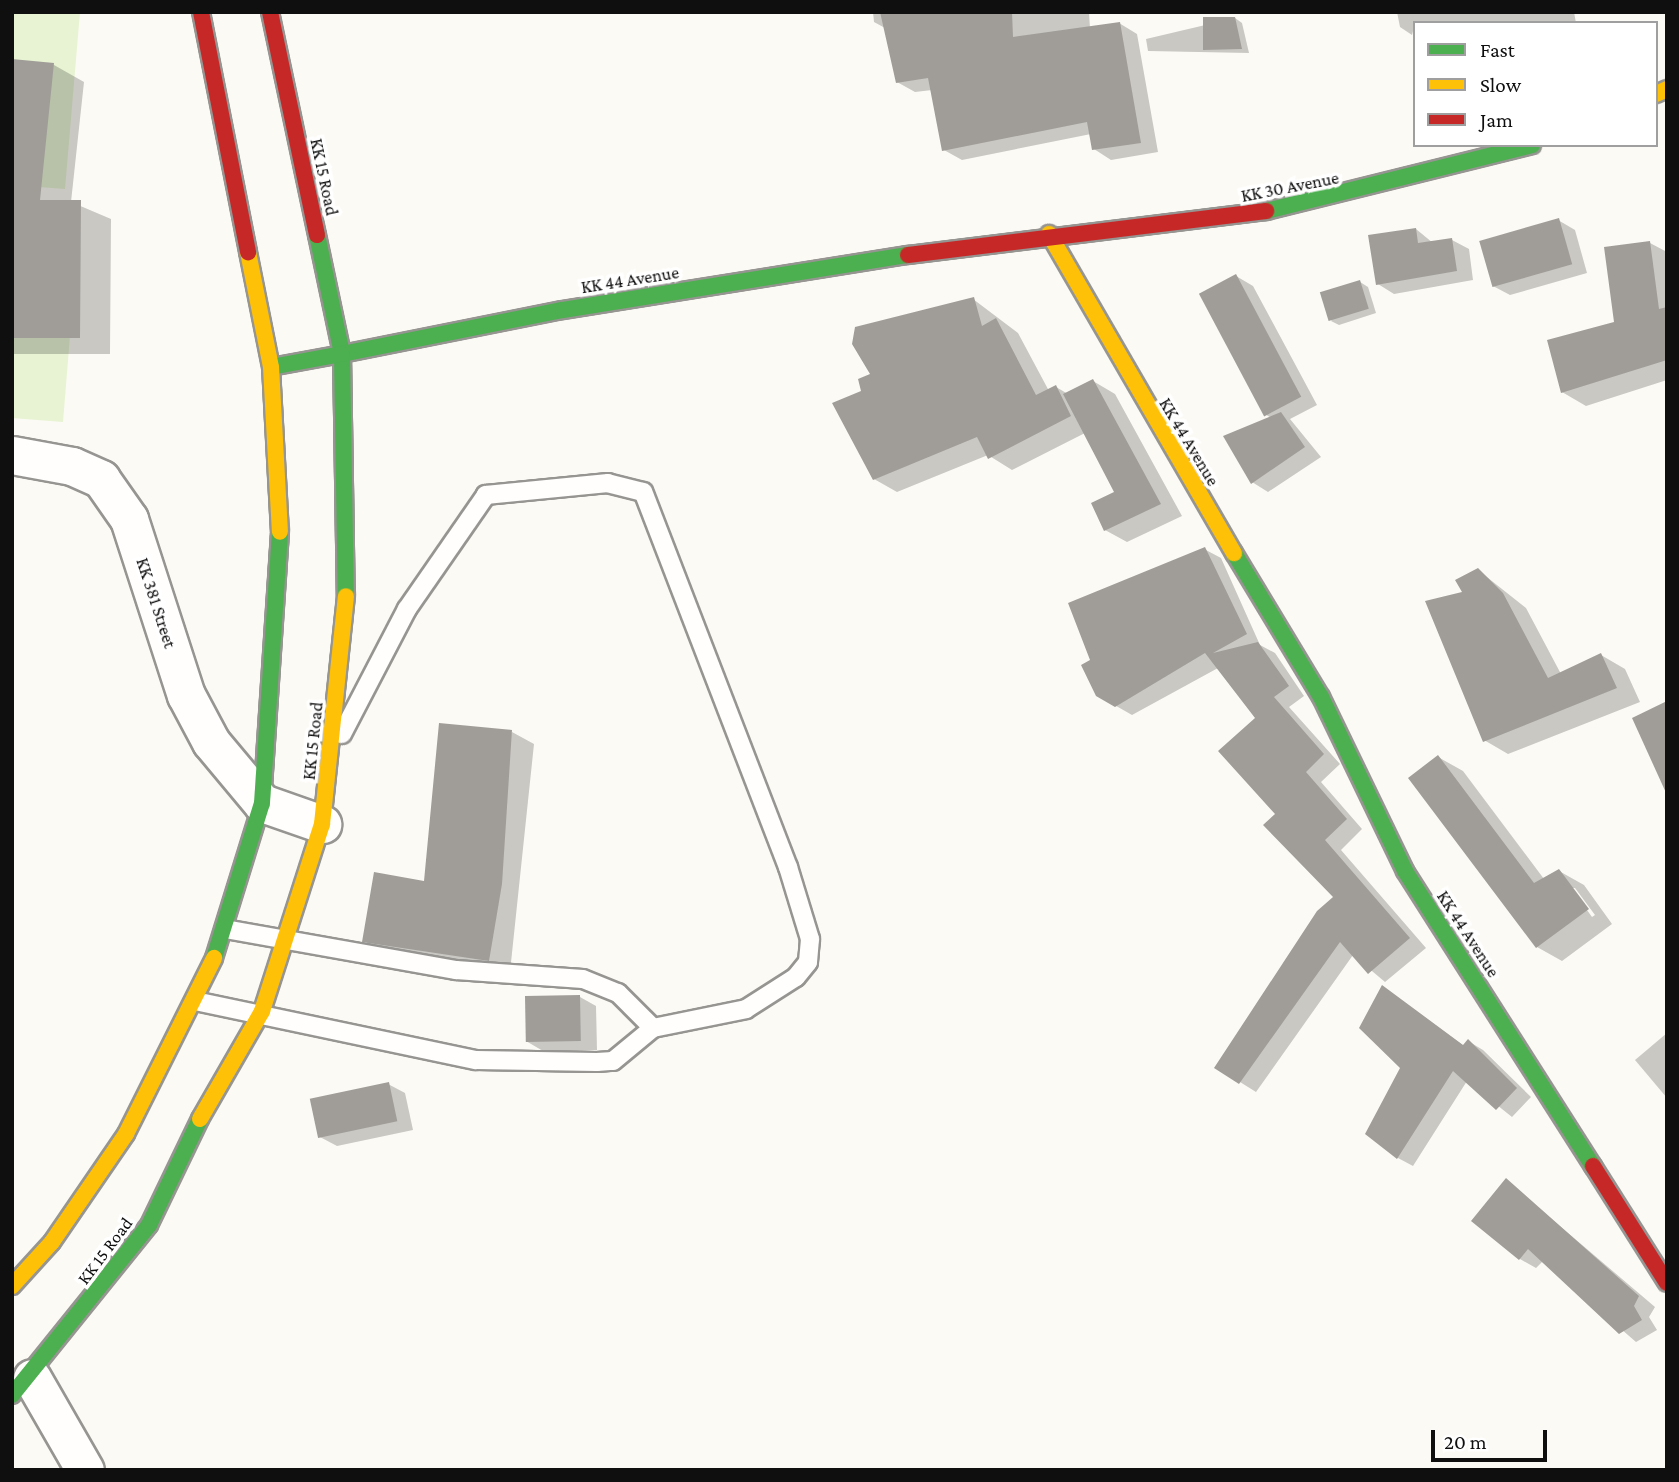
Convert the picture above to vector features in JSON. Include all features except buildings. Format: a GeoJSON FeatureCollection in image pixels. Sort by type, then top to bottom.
{"type":"FeatureCollection","features":[{"type":"Feature","properties":{"kind":"main road"},"geometry":{"type":"LineString","coordinates":[[12,1286],[52,1242],[126,1134],[195,1001],[225,929],[262,803],[282,568],[271,367],[201,12]]}},
{"type":"Feature","properties":{"kind":"main road","name":"KK 15 Road"},"geometry":{"type":"LineString","coordinates":[[22,1386],[149,1225],[183,1149],[262,1011],[322,824],[332,753],[347,584],[342,354],[270,12]]}},
{"type":"Feature","properties":{"kind":"main road","name":"KK 30 Avenue"},"geometry":{"type":"LineString","coordinates":[[1049,234],[1241,217],[1524,147]]}},
{"type":"Feature","properties":{"kind":"main road","name":"KK 44 Avenue"},"geometry":{"type":"LineString","coordinates":[[271,367],[563,310],[1049,234],[1099,330],[1321,697],[1405,871],[1667,1283]]}},
{"type":"Feature","properties":{"kind":"street","name":"KK 381 Street"},"geometry":{"type":"LineString","coordinates":[[12,455],[72,466],[101,479],[129,519],[186,695],[211,742],[262,803]]}},
{"type":"Feature","properties":{"kind":"street"},"geometry":{"type":"LineString","coordinates":[[262,803],[322,824]]}},
{"type":"Feature","properties":{"kind":"street"},"geometry":{"type":"LineString","coordinates":[[22,1386],[85,1470]]}},
{"type":"Feature","properties":{"kind":"lane"},"geometry":{"type":"LineString","coordinates":[[195,1001],[262,1011],[476,1060],[540,1064],[613,1061],[653,1028],[746,1009],[796,978],[808,962],[810,939],[643,492],[608,483],[486,495],[407,609],[332,753]]}},
{"type":"Feature","properties":{"kind":"lane"},"geometry":{"type":"LineString","coordinates":[[225,929],[456,970],[583,979],[618,993],[653,1028]]}},
{"type":"Feature","properties":{"kind":"green space"},"geometry":{"type":"Polygon","coordinates":[[[12,12],[80,12],[65,189],[12,185],[12,12]]]}},
{"type":"Feature","properties":{"kind":"green space"},"geometry":{"type":"Polygon","coordinates":[[[12,244],[77,249],[63,422],[12,418],[12,244]]]}},
{"type":"Feature","properties":{"kind":"traffic: fast"},"geometry":{"type":"LineString","coordinates":[[1266,211],[1524,147]]}},
{"type":"Feature","properties":{"kind":"traffic: fast"},"geometry":{"type":"LineString","coordinates":[[317,235],[342,354],[346,596]]}},
{"type":"Feature","properties":{"kind":"traffic: fast"},"geometry":{"type":"LineString","coordinates":[[342,354],[563,310],[908,255]]}},
{"type":"Feature","properties":{"kind":"traffic: fast"},"geometry":{"type":"LineString","coordinates":[[271,367],[342,354]]}},
{"type":"Feature","properties":{"kind":"traffic: fast"},"geometry":{"type":"LineString","coordinates":[[214,958],[262,803],[280,532]]}},
{"type":"Feature","properties":{"kind":"traffic: fast"},"geometry":{"type":"LineString","coordinates":[[1234,553],[1321,697],[1405,871],[1593,1166]]}},
{"type":"Feature","properties":{"kind":"traffic: fast"},"geometry":{"type":"LineString","coordinates":[[12,1395],[149,1225],[200,1119]]}},
{"type":"Feature","properties":{"kind":"traffic: slow"},"geometry":{"type":"LineString","coordinates":[[1658,93],[1667,89]]}},
{"type":"Feature","properties":{"kind":"traffic: slow"},"geometry":{"type":"LineString","coordinates":[[1049,234],[1234,553]]}},
{"type":"Feature","properties":{"kind":"traffic: slow"},"geometry":{"type":"LineString","coordinates":[[248,252],[271,367],[280,532]]}},
{"type":"Feature","properties":{"kind":"traffic: slow"},"geometry":{"type":"LineString","coordinates":[[200,1119],[262,1011],[322,824],[346,596]]}},
{"type":"Feature","properties":{"kind":"traffic: slow"},"geometry":{"type":"LineString","coordinates":[[12,1286],[52,1242],[126,1134],[214,958]]}},
{"type":"Feature","properties":{"kind":"traffic: jam"},"geometry":{"type":"LineString","coordinates":[[201,12],[248,252]]}},
{"type":"Feature","properties":{"kind":"traffic: jam"},"geometry":{"type":"LineString","coordinates":[[270,12],[317,235]]}},
{"type":"Feature","properties":{"kind":"traffic: jam"},"geometry":{"type":"LineString","coordinates":[[908,255],[1266,211]]}},
{"type":"Feature","properties":{"kind":"traffic: jam"},"geometry":{"type":"LineString","coordinates":[[1593,1166],[1667,1283]]}}]}
